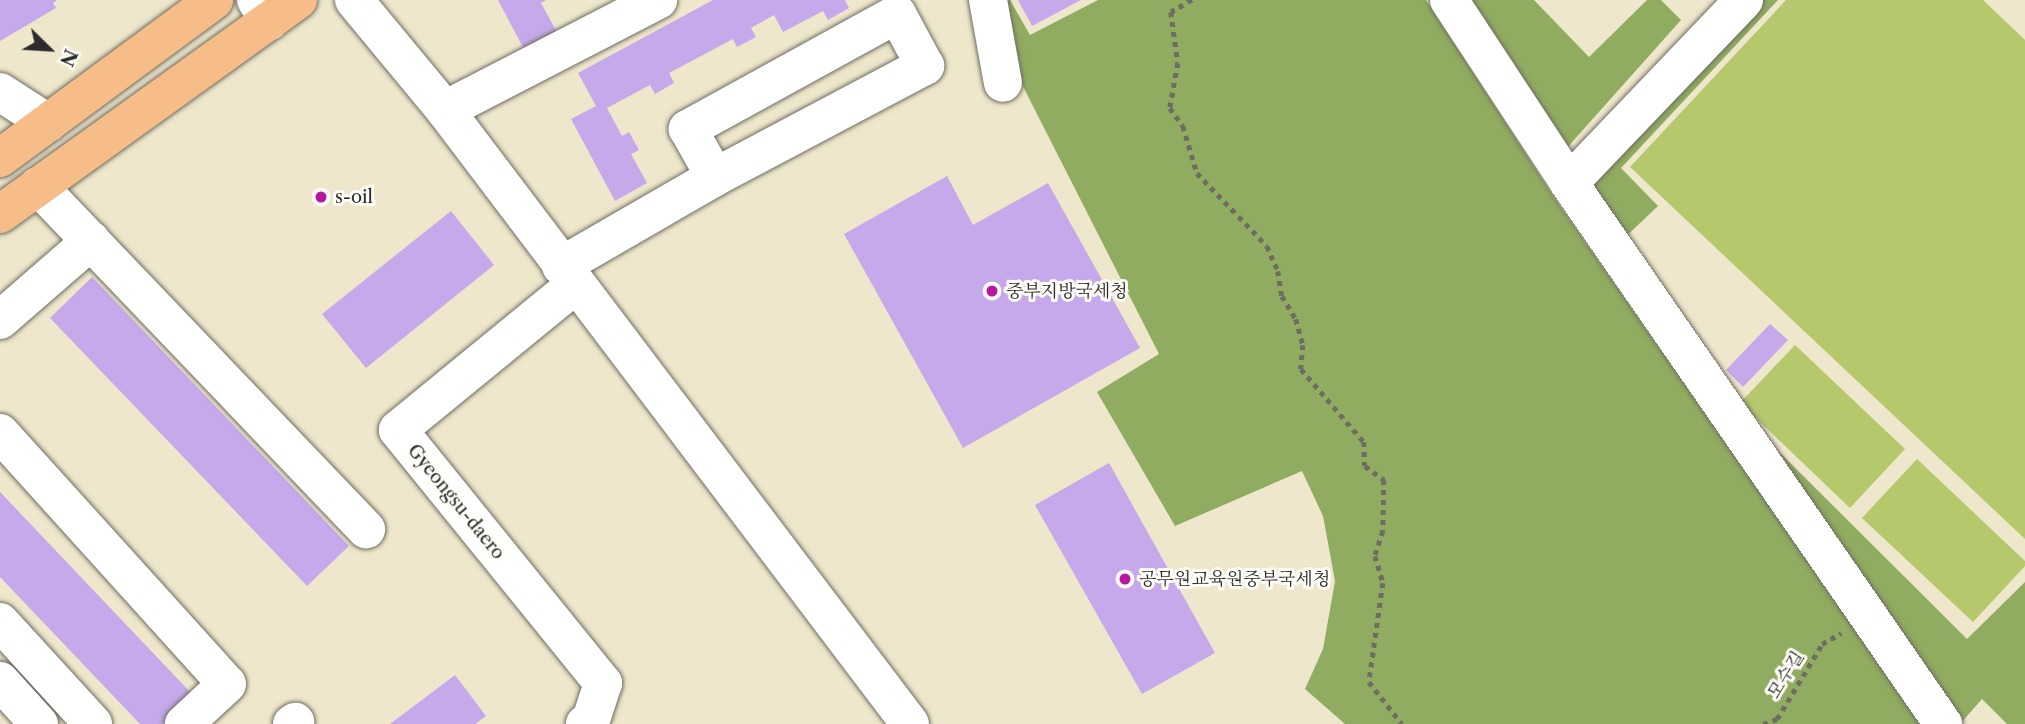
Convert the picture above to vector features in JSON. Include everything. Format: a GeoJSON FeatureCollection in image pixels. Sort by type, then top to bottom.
{"type":"FeatureCollection","features":[{"type":"Feature","properties":{"kind":"main road"},"geometry":{"type":"LineString","coordinates":[[0,159],[214,0]]}},
{"type":"Feature","properties":{"kind":"main road"},"geometry":{"type":"LineString","coordinates":[[0,214],[165,95],[274,7]]}},
{"type":"Feature","properties":{"kind":"main road"},"geometry":{"type":"LineString","coordinates":[[138,56],[165,95]]}},
{"type":"Feature","properties":{"kind":"street"},"geometry":{"type":"LineString","coordinates":[[354,0],[445,110],[910,724]]}},
{"type":"Feature","properties":{"kind":"street"},"geometry":{"type":"LineString","coordinates":[[445,110],[658,0]]}},
{"type":"Feature","properties":{"kind":"street"},"geometry":{"type":"LineString","coordinates":[[988,0],[1003,83]]}},
{"type":"Feature","properties":{"kind":"street"},"geometry":{"type":"LineString","coordinates":[[1449,0],[1569,183],[1943,724]]}},
{"type":"Feature","properties":{"kind":"street"},"geometry":{"type":"LineString","coordinates":[[1569,183],[1744,0]]}},
{"type":"Feature","properties":{"kind":"street"},"geometry":{"type":"LineString","coordinates":[[568,275],[715,177],[925,66],[897,14],[688,129],[715,177]]}},
{"type":"Feature","properties":{"kind":"street"},"geometry":{"type":"LineString","coordinates":[[0,92],[48,122]]}},
{"type":"Feature","properties":{"kind":"street"},"geometry":{"type":"LineString","coordinates":[[38,186],[366,529]]}},
{"type":"Feature","properties":{"kind":"street"},"geometry":{"type":"LineString","coordinates":[[0,320],[91,242]]}},
{"type":"Feature","properties":{"kind":"street","name":"Gyeongsu-daero"},"geometry":{"type":"LineString","coordinates":[[568,275],[398,430],[603,683],[591,719],[585,724]]}},
{"type":"Feature","properties":{"kind":"street"},"geometry":{"type":"LineString","coordinates":[[0,433],[227,684],[184,724]]}},
{"type":"Feature","properties":{"kind":"street"},"geometry":{"type":"LineString","coordinates":[[0,622],[93,724]]}},
{"type":"Feature","properties":{"kind":"street"},"geometry":{"type":"LineString","coordinates":[[0,681],[39,724]]}},
{"type":"Feature","properties":{"kind":"path"},"geometry":{"type":"LineString","coordinates":[[1192,0],[1171,12],[1178,63],[1170,108],[1183,126],[1197,173],[1267,246],[1279,271],[1282,296],[1296,319],[1303,345],[1301,369],[1364,442],[1365,466],[1384,480],[1383,531],[1375,556],[1383,583],[1369,682],[1402,724]]}},
{"type":"Feature","properties":{"kind":"path","name":"모수길"},"geometry":{"type":"LineString","coordinates":[[1763,724],[1777,719],[1822,644],[1868,616]]}},
{"type":"Feature","properties":{"kind":"green space"},"geometry":{"type":"Polygon","coordinates":[[[979,0],[1010,0],[1030,35],[1098,0],[1426,0],[1555,199],[1922,724],[1345,724],[1305,689],[1323,649],[1335,581],[1323,516],[1302,471],[1175,526],[1097,392],[1159,354],[979,0]]]}},
{"type":"Feature","properties":{"kind":"green space"},"geometry":{"type":"Polygon","coordinates":[[[1463,0],[1534,0],[1589,57],[1647,0],[1661,0],[1681,20],[1565,150],[1463,0]]]}},
{"type":"Feature","properties":{"kind":"green space"},"geometry":{"type":"Polygon","coordinates":[[[1757,0],[1778,0],[1621,168],[1658,206],[1619,243],[1578,185],[1757,0]]]}},
{"type":"Feature","properties":{"kind":"green space"},"geometry":{"type":"Polygon","coordinates":[[[1786,0],[1983,0],[2025,40],[2025,539],[1630,167],[1786,0]]]}},
{"type":"Feature","properties":{"kind":"green space"},"geometry":{"type":"Polygon","coordinates":[[[1795,345],[1905,449],[1850,508],[1740,403],[1795,345]]]}},
{"type":"Feature","properties":{"kind":"green space"},"geometry":{"type":"Polygon","coordinates":[[[1744,417],[1967,639],[2025,582],[2025,724],[2007,724],[1982,699],[1960,724],[1744,417]]]}},
{"type":"Feature","properties":{"kind":"green space"},"geometry":{"type":"Polygon","coordinates":[[[1917,459],[2025,561],[2025,566],[1973,622],[1862,518],[1917,459]]]}},
{"type":"Feature","properties":{"kind":"building"},"geometry":{"type":"Polygon","coordinates":[[[0,0],[57,0],[53,3],[56,8],[0,41],[0,0]]]}},
{"type":"Feature","properties":{"kind":"building"},"geometry":{"type":"Polygon","coordinates":[[[498,0],[546,0],[541,3],[558,34],[525,51],[498,0]]]}},
{"type":"Feature","properties":{"kind":"building"},"geometry":{"type":"Polygon","coordinates":[[[713,0],[845,0],[849,8],[828,20],[823,11],[783,32],[774,15],[751,28],[756,37],[737,47],[733,39],[669,73],[674,83],[655,94],[650,85],[607,108],[622,136],[629,132],[639,150],[631,154],[647,183],[615,201],[571,119],[596,106],[578,73],[713,0]]]}},
{"type":"Feature","properties":{"kind":"building"},"geometry":{"type":"Polygon","coordinates":[[[1018,0],[1081,0],[1032,26],[1018,0]]]}},
{"type":"Feature","properties":{"kind":"building","name":"중부지방국세청"},"geometry":{"type":"Polygon","coordinates":[[[947,176],[973,225],[1048,183],[1140,348],[963,448],[844,234],[947,176]]]}},
{"type":"Feature","properties":{"kind":"building"},"geometry":{"type":"Polygon","coordinates":[[[451,211],[494,265],[366,368],[322,314],[451,211]]]}},
{"type":"Feature","properties":{"kind":"building"},"geometry":{"type":"Polygon","coordinates":[[[92,277],[349,546],[307,586],[50,318],[92,277]]]}},
{"type":"Feature","properties":{"kind":"building"},"geometry":{"type":"Polygon","coordinates":[[[1770,324],[1788,340],[1743,387],[1726,370],[1770,324]]]}},
{"type":"Feature","properties":{"kind":"building","name":"공무원교육원중부국세청"},"geometry":{"type":"Polygon","coordinates":[[[1109,463],[1215,653],[1142,694],[1035,505],[1109,463]]]}},
{"type":"Feature","properties":{"kind":"building"},"geometry":{"type":"Polygon","coordinates":[[[0,492],[193,695],[163,724],[140,724],[0,577],[0,492]]]}},
{"type":"Feature","properties":{"kind":"building"},"geometry":{"type":"Polygon","coordinates":[[[455,675],[486,716],[475,724],[390,724],[455,675]]]}},
{"type":"Feature","properties":{"kind":"place","name":"s-oil"},"geometry":{"type":"Point","coordinates":[321,197]}},
{"type":"Feature","properties":{"kind":"place","name":"중부지방국세청"},"geometry":{"type":"Point","coordinates":[992,291]}},
{"type":"Feature","properties":{"kind":"place","name":"공무원교육원중부국세청"},"geometry":{"type":"Point","coordinates":[1125,579]}}]}
